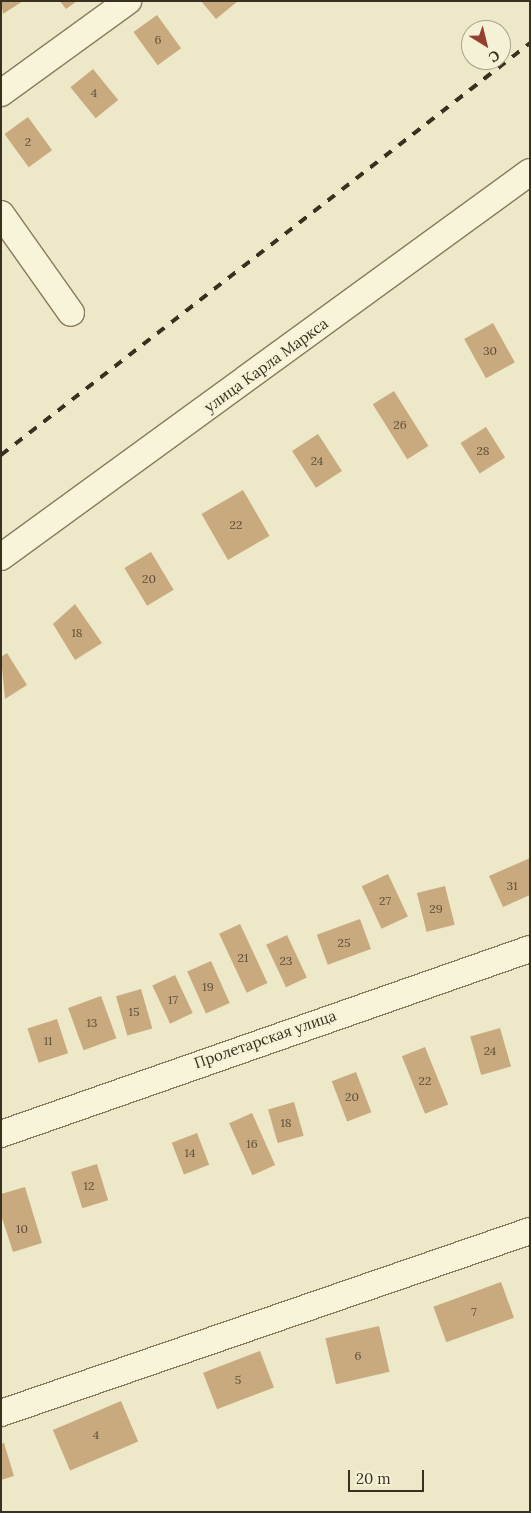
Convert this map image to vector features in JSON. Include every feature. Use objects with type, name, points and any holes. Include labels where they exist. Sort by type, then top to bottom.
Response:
[{"type":"street","points":[[1,93],[128,1]]},
{"type":"street","name":"улица Карла Маркса","points":[[1,557],[530,172]]},
{"type":"street","points":[[1,214],[72,313]]},
{"type":"street","name":"Пролетарская улица","points":[[1,1134],[530,949]]},
{"type":"street","points":[[1,1413],[530,1231]]},
{"type":"building","points":[[1,1],[23,1],[3,14]]},
{"type":"building","points":[[60,1],[77,1],[66,9]]},
{"type":"building","points":[[201,1],[238,1],[216,19]]},
{"type":"building","points":[[157,15],[181,48],[158,65],[134,32]]},
{"type":"building","points":[[93,69],[118,100],[96,118],[70,87]]},
{"type":"building","points":[[28,117],[52,150],[29,167],[5,134]]},
{"type":"building","points":[[493,323],[515,362],[486,378],[464,339]]},
{"type":"building","points":[[394,391],[428,446],[407,459],[373,404]]},
{"type":"building","points":[[486,427],[505,458],[480,473],[461,443]]},
{"type":"building","points":[[318,434],[342,471],[316,488],[292,451]]},
{"type":"building","points":[[243,490],[270,536],[228,560],[201,514]]},
{"type":"building","points":[[151,552],[174,590],[147,606],[124,568]]},
{"type":"building","points":[[75,604],[102,643],[75,660],[53,624]]},
{"type":"building","points":[[7,653],[27,685],[5,699],[1,657]]},
{"type":"building","points":[[530,858],[530,895],[503,907],[489,876]]},
{"type":"building","points":[[388,874],[408,917],[382,929],[362,886]]},
{"type":"building","points":[[445,886],[455,925],[427,932],[417,893]]},
{"type":"building","points":[[360,919],[371,949],[328,965],[317,935]]},
{"type":"building","points":[[240,924],[267,983],[247,993],[219,934]]},
{"type":"building","points":[[287,935],[307,978],[286,987],[266,945]]},
{"type":"building","points":[[211,961],[230,1003],[206,1014],[187,972]]},
{"type":"building","points":[[175,975],[193,1013],[170,1024],[152,986]]},
{"type":"building","points":[[141,989],[152,1028],[127,1036],[116,996]]},
{"type":"building","points":[[101,996],[116,1038],[84,1050],[68,1008]]},
{"type":"building","points":[[57,1019],[68,1053],[39,1063],[28,1029]]},
{"type":"building","points":[[500,1028],[511,1066],[481,1075],[470,1037]]},
{"type":"building","points":[[425,1047],[448,1104],[425,1114],[402,1056]]},
{"type":"building","points":[[356,1072],[371,1112],[347,1121],[332,1081]]},
{"type":"building","points":[[294,1102],[304,1136],[278,1143],[268,1109]]},
{"type":"building","points":[[252,1113],[275,1165],[252,1175],[229,1123]]},
{"type":"building","points":[[197,1133],[209,1165],[184,1174],[172,1143]]},
{"type":"building","points":[[97,1164],[108,1200],[82,1208],[71,1172]]},
{"type":"building","points":[[25,1187],[42,1243],[13,1252],[1,1215],[1,1194]]},
{"type":"building","points":[[501,1282],[514,1318],[446,1342],[433,1307]]},
{"type":"building","points":[[379,1326],[390,1372],[336,1384],[325,1338]]},
{"type":"building","points":[[260,1351],[274,1387],[217,1409],[203,1373]]},
{"type":"building","points":[[121,1401],[138,1442],[70,1470],[53,1430]]},
{"type":"building","points":[[4,1443],[14,1476],[1,1480],[1,1444]]},
{"type":"railway","points":[[1,455],[530,43]]}]
